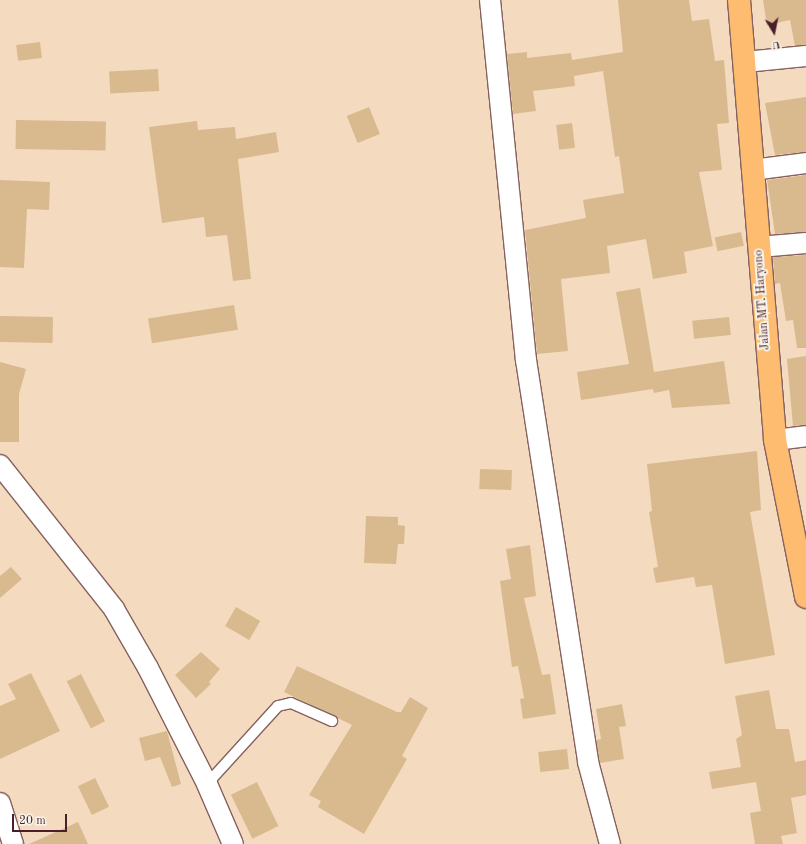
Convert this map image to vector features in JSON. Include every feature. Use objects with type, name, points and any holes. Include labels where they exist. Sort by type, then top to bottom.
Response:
[{"type":"main road","name":"Jalan MT. Haryono","points":[[739,0],[775,440],[806,597]]},
{"type":"street","points":[[490,0],[526,360],[588,762],[610,844]]},
{"type":"street","points":[[745,62],[806,56]]},
{"type":"street","points":[[752,170],[806,163]]},
{"type":"street","points":[[759,247],[806,243]]},
{"type":"street","points":[[775,440],[806,436]]},
{"type":"street","points":[[0,465],[114,609],[148,668],[207,784],[232,844]]},
{"type":"street","points":[[0,802],[12,844]]},
{"type":"lane","points":[[207,784],[278,706],[291,703],[332,721]]},
{"type":"building","points":[[618,0],[689,0],[692,21],[709,19],[715,61],[724,60],[729,123],[717,124],[722,170],[699,172],[713,246],[684,252],[687,273],[653,279],[646,239],[607,246],[610,273],[561,279],[568,351],[537,354],[525,230],[586,218],[583,200],[624,193],[619,156],[615,157],[603,71],[574,76],[575,86],[533,91],[536,111],[513,114],[507,54],[527,52],[527,58],[571,53],[572,60],[623,52]]},
{"type":"building","points":[[763,0],[806,0],[806,45],[795,46],[790,20],[767,25]]},
{"type":"building","points":[[40,42],[42,58],[18,61],[16,45]]},
{"type":"building","points":[[158,69],[159,91],[110,94],[109,72]]},
{"type":"building","points":[[806,97],[806,152],[775,155],[765,103]]},
{"type":"building","points":[[369,107],[380,134],[358,143],[347,116]]},
{"type":"building","points":[[16,120],[106,122],[105,151],[15,149]]},
{"type":"building","points":[[197,121],[198,130],[235,127],[236,139],[276,132],[279,152],[238,159],[251,279],[233,281],[227,235],[206,237],[204,217],[162,223],[149,127]]},
{"type":"building","points":[[572,123],[575,148],[559,150],[556,125]]},
{"type":"building","points":[[806,175],[806,232],[775,234],[767,180]]},
{"type":"building","points":[[0,180],[50,182],[49,210],[27,209],[24,268],[0,267]]},
{"type":"building","points":[[741,232],[744,246],[718,251],[715,238]]},
{"type":"building","points":[[806,255],[806,348],[797,348],[793,320],[786,321],[780,283],[775,284],[773,257]]},
{"type":"building","points":[[640,288],[654,372],[724,361],[730,404],[672,408],[669,390],[654,393],[653,389],[581,400],[577,372],[629,364],[616,292]]},
{"type":"building","points":[[234,305],[238,330],[152,343],[148,319]]},
{"type":"building","points":[[0,316],[53,317],[53,343],[0,342]]},
{"type":"building","points":[[729,317],[731,335],[694,339],[692,321]]},
{"type":"building","points":[[806,356],[806,425],[793,426],[787,359]]},
{"type":"building","points":[[0,362],[26,369],[19,394],[19,442],[0,442]]},
{"type":"building","points":[[757,451],[761,510],[750,512],[775,655],[725,664],[712,585],[696,587],[694,577],[656,583],[653,568],[658,567],[649,512],[652,511],[647,464]]},
{"type":"building","points":[[480,469],[512,470],[511,490],[479,489]]},
{"type":"building","points":[[366,516],[398,517],[398,525],[405,526],[404,544],[398,544],[396,564],[364,563]]},
{"type":"building","points":[[530,545],[536,596],[524,598],[542,675],[550,674],[556,714],[523,719],[520,699],[524,698],[518,666],[512,667],[500,581],[511,579],[506,549]]},
{"type":"building","points":[[11,567],[22,579],[0,598],[0,576]]},
{"type":"building","points":[[236,607],[260,621],[249,640],[225,626]]},
{"type":"building","points":[[201,652],[220,669],[209,682],[211,684],[196,698],[175,675]]},
{"type":"building","points":[[297,666],[397,712],[401,712],[410,697],[428,708],[402,756],[407,759],[364,834],[318,807],[321,801],[309,795],[352,725],[284,692]]},
{"type":"building","points":[[31,673],[60,731],[0,759],[0,706],[16,699],[8,684]]},
{"type":"building","points":[[81,674],[105,721],[91,728],[67,681]]},
{"type":"building","points":[[769,690],[776,729],[789,729],[795,762],[806,760],[806,795],[791,798],[797,833],[781,836],[783,844],[755,844],[750,813],[761,811],[756,782],[712,789],[709,772],[741,767],[736,739],[742,735],[735,696]]},
{"type":"building","points":[[622,704],[626,726],[619,727],[624,759],[600,763],[596,740],[601,739],[596,709]]},
{"type":"building","points":[[167,731],[181,784],[172,787],[160,757],[145,761],[139,738]]},
{"type":"building","points":[[567,749],[569,769],[540,772],[538,752]]},
{"type":"building","points":[[95,778],[109,807],[92,815],[78,786]]},
{"type":"building","points":[[257,782],[278,826],[252,839],[231,795]]},
{"type":"building","points":[[78,822],[88,844],[29,844]]}]
